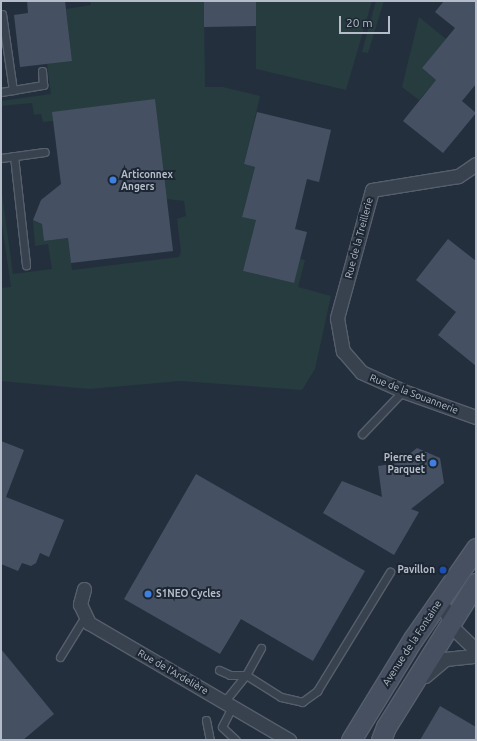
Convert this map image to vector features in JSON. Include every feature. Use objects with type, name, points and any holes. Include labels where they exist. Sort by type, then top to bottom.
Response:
[{"type":"street","name":"Rue de la Treillerie","points":[[354,366],[340,342],[337,318],[372,190],[458,176],[476,164]]},
{"type":"street","name":"Rue de la Souannerie","points":[[354,366],[369,377],[403,391],[476,417]]},
{"type":"street","name":"Avenue de la Fontaine","points":[[351,740],[441,599],[476,548]]},
{"type":"street","points":[[463,567],[476,583]]},
{"type":"street","name":"Avenue de la Fontaine","points":[[381,740],[386,727],[449,622],[476,583]]},
{"type":"street","points":[[84,589],[80,604],[84,618]]},
{"type":"street","points":[[441,599],[449,622],[457,634],[476,650]]},
{"type":"street","name":"Rue de l'Ardelière","points":[[84,618],[289,740]]},
{"type":"street","points":[[385,740],[429,670],[445,659],[476,656]]},
{"type":"lane","points":[[2,14],[13,90]]},
{"type":"lane","points":[[1,92],[43,85],[42,71]]},
{"type":"lane","points":[[1,158],[45,152]]},
{"type":"lane","points":[[14,156],[26,265]]},
{"type":"lane","points":[[362,434],[403,391]]},
{"type":"lane","points":[[219,670],[230,675],[246,675],[281,697],[302,702],[317,691],[390,572]]},
{"type":"lane","points":[[60,657],[84,618]]},
{"type":"lane","points":[[236,740],[222,727],[228,704],[261,648]]},
{"type":"lane","points":[[206,720],[210,740]]},
{"type":"green space","points":[[91,1],[204,1],[205,87],[223,87],[260,96],[244,164],[255,167],[242,216],[256,220],[243,271],[294,283],[300,259],[305,260],[298,287],[331,296],[315,369],[302,390],[181,381],[89,389],[1,381],[1,288],[11,287],[1,218],[1,187],[13,274],[52,269],[48,244],[35,246],[33,220],[42,224],[44,241],[68,238],[72,270],[179,257],[181,252],[177,219],[186,216],[184,201],[167,199],[53,121],[43,122],[41,114],[34,115],[32,103],[1,106],[1,101],[51,94],[47,64],[72,60],[66,9],[91,5]]},
{"type":"green space","points":[[256,1],[372,1],[346,90],[256,69]]},
{"type":"green space","points":[[376,1],[384,1],[368,53],[362,52]]},
{"type":"green space","points":[[419,17],[446,39],[422,68],[436,80],[419,100],[402,87]]},
{"type":"building","points":[[27,1],[65,1],[72,61],[20,67],[14,15],[28,13]]},
{"type":"building","points":[[204,1],[256,1],[256,26],[204,27]]},
{"type":"building","points":[[444,1],[476,1],[476,84],[462,101],[476,113],[443,153],[403,121],[436,80],[422,68],[455,28],[435,12]]},
{"type":"building","points":[[155,99],[173,251],[71,263],[68,238],[44,241],[42,224],[33,220],[41,200],[61,184],[52,112]]},
{"type":"building","points":[[257,112],[331,130],[319,182],[307,179],[295,229],[307,232],[294,283],[243,271],[256,220],[242,217],[255,167],[244,164]]},
{"type":"building","points":[[448,239],[476,261],[476,366],[438,335],[456,312],[416,280]]},
{"type":"building","points":[[1,441],[24,450],[6,497],[64,520],[49,557],[40,553],[36,563],[31,566],[22,563],[18,571],[1,564]]},
{"type":"building","points":[[417,448],[440,458],[444,483],[411,509],[419,512],[394,555],[323,513],[342,481],[382,497],[378,466],[398,463]]},
{"type":"building","points":[[196,474],[365,571],[313,661],[241,619],[220,654],[124,599]]},
{"type":"building","points":[[1,649],[54,714],[23,740],[1,740]]},
{"type":"building","points":[[440,706],[476,727],[476,740],[420,740]]},
{"type":"place","name":"Articonnex Angers","points":[[113,180]]},
{"type":"place","name":"Pierre et Parquet","points":[[433,463]]},
{"type":"place","name":"Pavillon","points":[[443,570]]},
{"type":"place","name":"S1NEO Cycles","points":[[148,594]]}]
